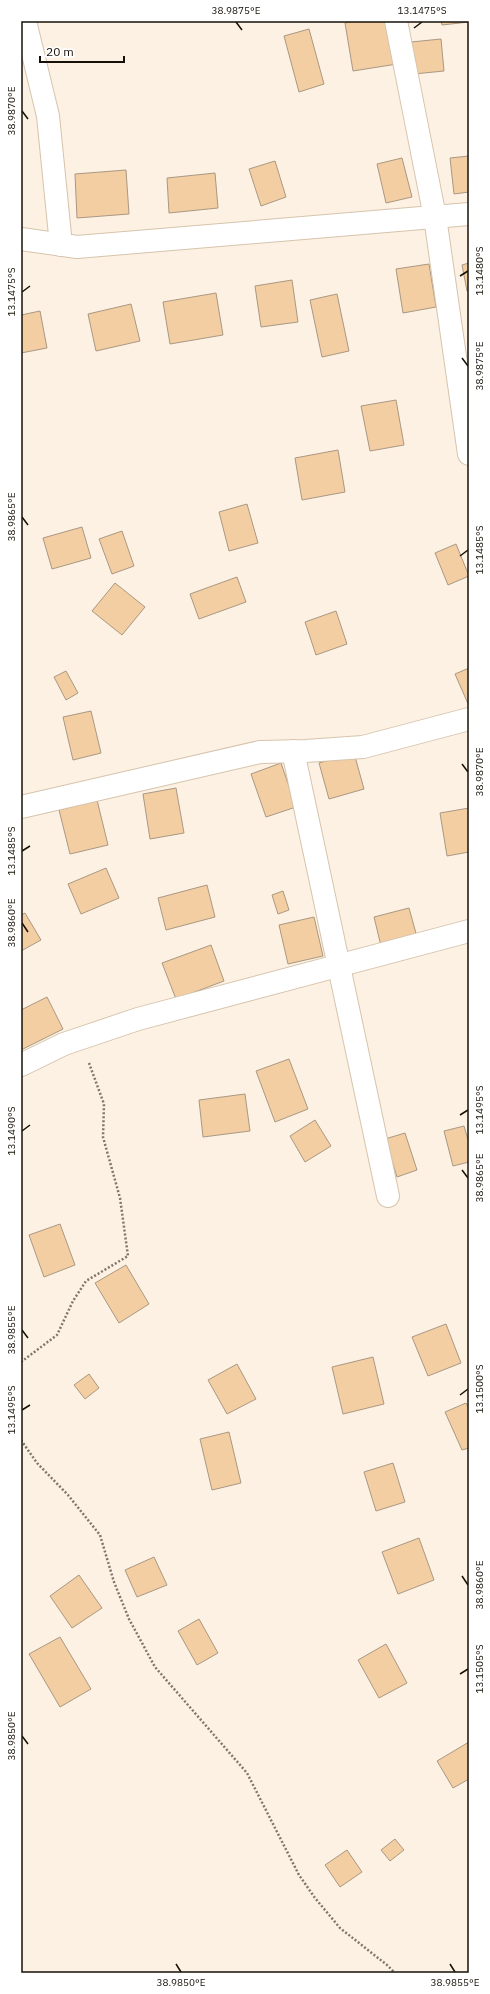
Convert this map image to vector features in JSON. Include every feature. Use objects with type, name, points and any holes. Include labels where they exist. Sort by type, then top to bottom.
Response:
[{"type":"street","points":[[25,21],[48,116],[61,245]]},
{"type":"street","points":[[396,21],[434,217],[469,454]]},
{"type":"street","points":[[21,239],[77,247],[469,214]]},
{"type":"street","points":[[21,807],[260,752],[363,747],[469,719]]},
{"type":"street","points":[[293,751],[337,965],[388,1196]]},
{"type":"street","points":[[21,1065],[64,1044],[138,1019],[469,931]]},
{"type":"path","points":[[21,1362],[57,1335],[73,1301],[86,1281],[128,1256],[120,1198],[103,1137],[104,1104],[90,1067],[82,1037]]},
{"type":"path","points":[[21,1440],[38,1463],[68,1495],[100,1535],[114,1582],[129,1619],[155,1667],[247,1773],[299,1875],[315,1898],[340,1928],[387,1965],[394,1973]]},
{"type":"building","points":[[354,21],[390,21],[397,64],[353,71],[345,23]]},
{"type":"building","points":[[441,21],[469,21],[469,22],[442,25]]},
{"type":"building","points":[[309,29],[324,84],[299,92],[284,36]]},
{"type":"building","points":[[441,39],[444,71],[414,74],[411,42]]},
{"type":"building","points":[[469,156],[469,192],[454,194],[450,158]]},
{"type":"building","points":[[402,158],[412,197],[386,203],[377,164]]},
{"type":"building","points":[[275,161],[286,197],[261,206],[249,169]]},
{"type":"building","points":[[126,170],[129,214],[77,218],[75,174]]},
{"type":"building","points":[[215,173],[218,208],[169,213],[167,178]]},
{"type":"building","points":[[469,263],[469,291],[467,291],[462,265]]},
{"type":"building","points":[[429,264],[436,307],[403,313],[396,269]]},
{"type":"building","points":[[292,280],[298,322],[261,327],[255,286]]},
{"type":"building","points":[[216,293],[223,335],[170,344],[163,302]]},
{"type":"building","points":[[337,294],[349,351],[322,357],[310,300]]},
{"type":"building","points":[[131,304],[140,341],[96,351],[88,314]]},
{"type":"building","points":[[40,311],[47,348],[21,353],[21,315]]},
{"type":"building","points":[[396,400],[404,445],[370,451],[361,406]]},
{"type":"building","points":[[338,450],[345,492],[302,500],[295,458]]},
{"type":"building","points":[[247,504],[258,543],[229,551],[219,512]]},
{"type":"building","points":[[82,527],[91,558],[52,569],[43,538]]},
{"type":"building","points":[[122,531],[134,566],[112,574],[99,539]]},
{"type":"building","points":[[456,544],[469,576],[448,585],[435,553]]},
{"type":"building","points":[[237,577],[246,602],[199,619],[190,594]]},
{"type":"building","points":[[115,583],[145,607],[122,635],[92,611]]},
{"type":"building","points":[[336,611],[347,644],[316,655],[305,622]]},
{"type":"building","points":[[469,668],[469,706],[455,674]]},
{"type":"building","points":[[66,671],[78,693],[66,700],[54,677]]},
{"type":"building","points":[[91,711],[101,753],[73,760],[63,717]]},
{"type":"building","points":[[354,753],[364,789],[329,799],[319,763]]},
{"type":"building","points":[[281,763],[296,807],[266,817],[251,774]]},
{"type":"building","points":[[176,788],[184,833],[150,839],[143,794]]},
{"type":"building","points":[[97,800],[108,845],[70,854],[59,810]]},
{"type":"building","points":[[469,808],[469,852],[447,856],[440,813]]},
{"type":"building","points":[[106,868],[119,898],[81,914],[68,884]]},
{"type":"building","points":[[207,885],[215,917],[166,930],[158,898]]},
{"type":"building","points":[[283,891],[289,910],[278,914],[272,895]]},
{"type":"building","points":[[409,908],[417,937],[381,946],[374,917]]},
{"type":"building","points":[[25,913],[41,940],[21,951],[21,915]]},
{"type":"building","points":[[314,917],[323,956],[288,964],[279,925]]},
{"type":"building","points":[[211,945],[224,981],[176,999],[162,963]]},
{"type":"building","points":[[47,997],[63,1029],[21,1050],[21,1010]]},
{"type":"building","points":[[289,1059],[308,1109],[275,1122],[256,1071]]},
{"type":"building","points":[[245,1094],[250,1131],[203,1137],[199,1100]]},
{"type":"building","points":[[315,1120],[331,1146],[305,1162],[290,1136]]},
{"type":"building","points":[[464,1126],[469,1143],[469,1162],[453,1166],[444,1131]]},
{"type":"building","points":[[405,1133],[417,1170],[397,1177],[385,1139]]},
{"type":"building","points":[[60,1224],[75,1265],[44,1277],[29,1235]]},
{"type":"building","points":[[126,1265],[149,1304],[119,1323],[95,1283]]},
{"type":"building","points":[[446,1324],[461,1363],[428,1376],[412,1337]]},
{"type":"building","points":[[373,1357],[384,1404],[343,1414],[332,1367]]},
{"type":"building","points":[[237,1364],[256,1399],[227,1414],[208,1380]]},
{"type":"building","points":[[89,1374],[99,1388],[85,1399],[74,1385]]},
{"type":"building","points":[[466,1403],[469,1409],[469,1448],[462,1450],[445,1412]]},
{"type":"building","points":[[229,1432],[241,1483],[212,1490],[200,1439]]},
{"type":"building","points":[[393,1463],[405,1502],[376,1511],[364,1472]]},
{"type":"building","points":[[419,1538],[434,1580],[398,1594],[382,1552]]},
{"type":"building","points":[[154,1557],[167,1585],[137,1597],[125,1570]]},
{"type":"building","points":[[79,1575],[102,1608],[72,1628],[50,1596]]},
{"type":"building","points":[[199,1619],[218,1653],[197,1665],[178,1631]]},
{"type":"building","points":[[60,1637],[91,1689],[60,1707],[29,1654]]},
{"type":"building","points":[[386,1644],[407,1683],[379,1698],[358,1660]]},
{"type":"building","points":[[469,1742],[469,1779],[453,1788],[437,1761]]},
{"type":"building","points":[[395,1839],[404,1850],[390,1861],[381,1850]]},
{"type":"building","points":[[347,1850],[362,1872],[340,1887],[325,1865]]}]
